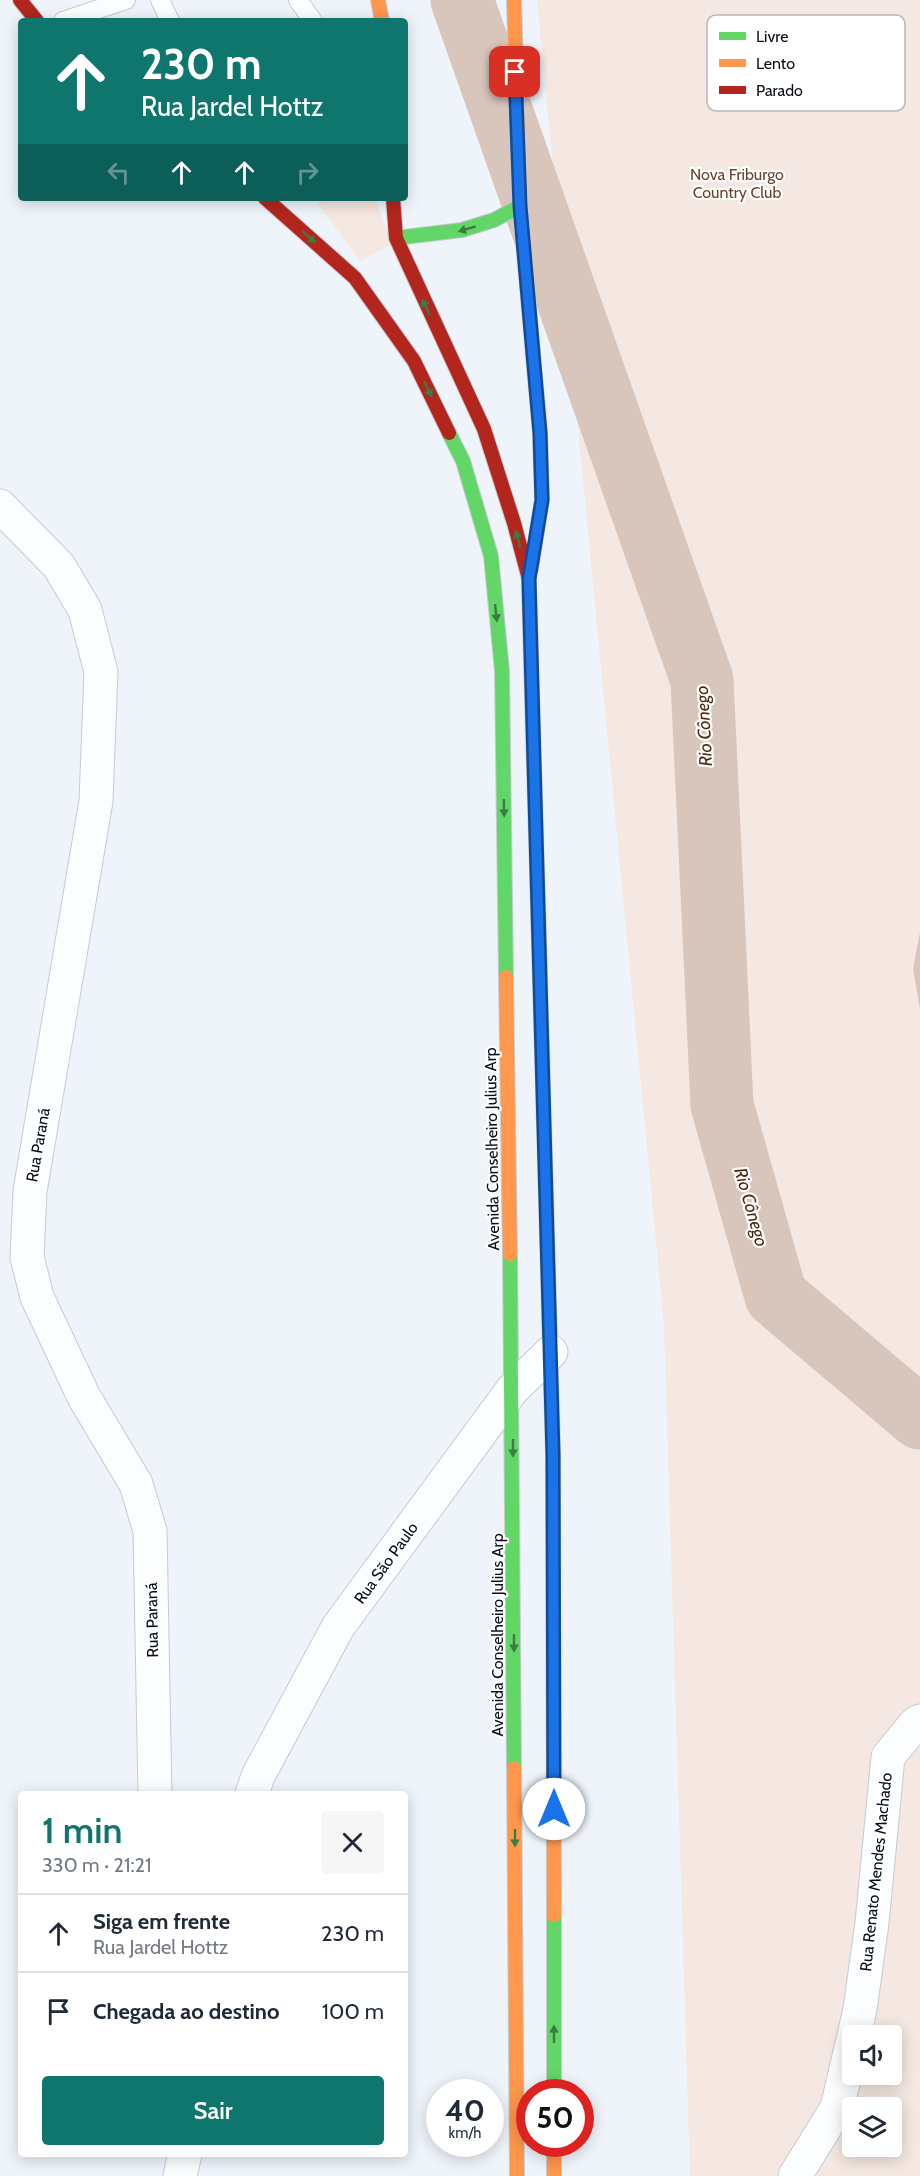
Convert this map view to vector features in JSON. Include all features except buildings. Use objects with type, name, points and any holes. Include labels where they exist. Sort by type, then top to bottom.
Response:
[{"type":"main road","points":[[20,0],[35,18]]},
{"type":"main road","points":[[378,0],[381,18]]},
{"type":"main road","points":[[514,0],[520,202],[540,433],[542,500],[529,579],[553,1455],[554,2079]]},
{"type":"main road","name":"Avenida Conselheiro Julius Arp","points":[[268,201],[354,278],[414,361],[463,461],[491,556],[502,671],[512,1390],[517,2176]]},
{"type":"main road","points":[[393,201],[396,237],[484,429],[529,579]]},
{"type":"main road","points":[[396,237],[462,230],[494,220],[520,202]]},
{"type":"main road","points":[[554,2157],[554,2176]]},
{"type":"street","name":"Rua Paraná","points":[[0,506],[59,566],[85,610],[101,672],[96,801],[30,1191],[27,1257],[37,1297],[84,1397],[136,1484],[150,1531],[155,1791]]},
{"type":"street","name":"Rua São Paulo","points":[[253,1791],[258,1776],[338,1627],[512,1390],[551,1352]]},
{"type":"street","name":"Rua Renato Mendes Machado","points":[[856,2025],[872,1923],[888,1757],[920,1721]]},
{"type":"street","points":[[795,2176],[837,2108],[842,2085]]},
{"type":"street","points":[[180,2176],[184,2157]]},
{"type":"lane","points":[[72,18],[126,0]]},
{"type":"lane","points":[[160,0],[169,18]]},
{"type":"lane","points":[[298,0],[311,18]]},
{"type":"green space","name":"Nova Friburgo Country Club","points":[[537,0],[920,0],[920,2176],[690,2176],[664,1325]]},
{"type":"green space","points":[[315,201],[376,201],[392,243],[361,261]]},
{"type":"shaded area","points":[[920,932],[920,1009],[913,969]]},
{"type":"waterway","name":"Rio Cônego","points":[[462,0],[702,680],[722,1105],[776,1296],[920,1418]]},
{"type":"traffic: fast","points":[[396,238],[462,230],[494,220],[520,206]]},
{"type":"traffic: fast","points":[[449,433],[463,461],[491,556],[502,671],[506,977]]},
{"type":"traffic: fast","points":[[537,870],[553,1453]]},
{"type":"traffic: fast","points":[[510,1254],[514,1768]]},
{"type":"traffic: fast","points":[[554,1915],[554,2079]]},
{"type":"traffic: slow","points":[[378,0],[381,18]]},
{"type":"traffic: slow","points":[[514,0],[520,206],[540,433],[542,500],[531,569]]},
{"type":"traffic: slow","points":[[529,591],[537,870]]},
{"type":"traffic: slow","points":[[506,977],[510,1254]]},
{"type":"traffic: slow","points":[[553,1453],[554,1915]]},
{"type":"traffic: slow","points":[[514,1768],[517,2176]]},
{"type":"traffic: slow","points":[[554,2157],[554,2176]]},
{"type":"traffic: jam","points":[[20,0],[35,18]]},
{"type":"traffic: jam","points":[[268,201],[355,278],[414,361],[449,433]]},
{"type":"traffic: jam","points":[[393,201],[396,238],[484,429],[514,523],[529,579],[529,591]]},
{"type":"route","points":[[515,72],[520,206],[540,433],[542,500],[529,579],[553,1455],[554,1809]]}]
